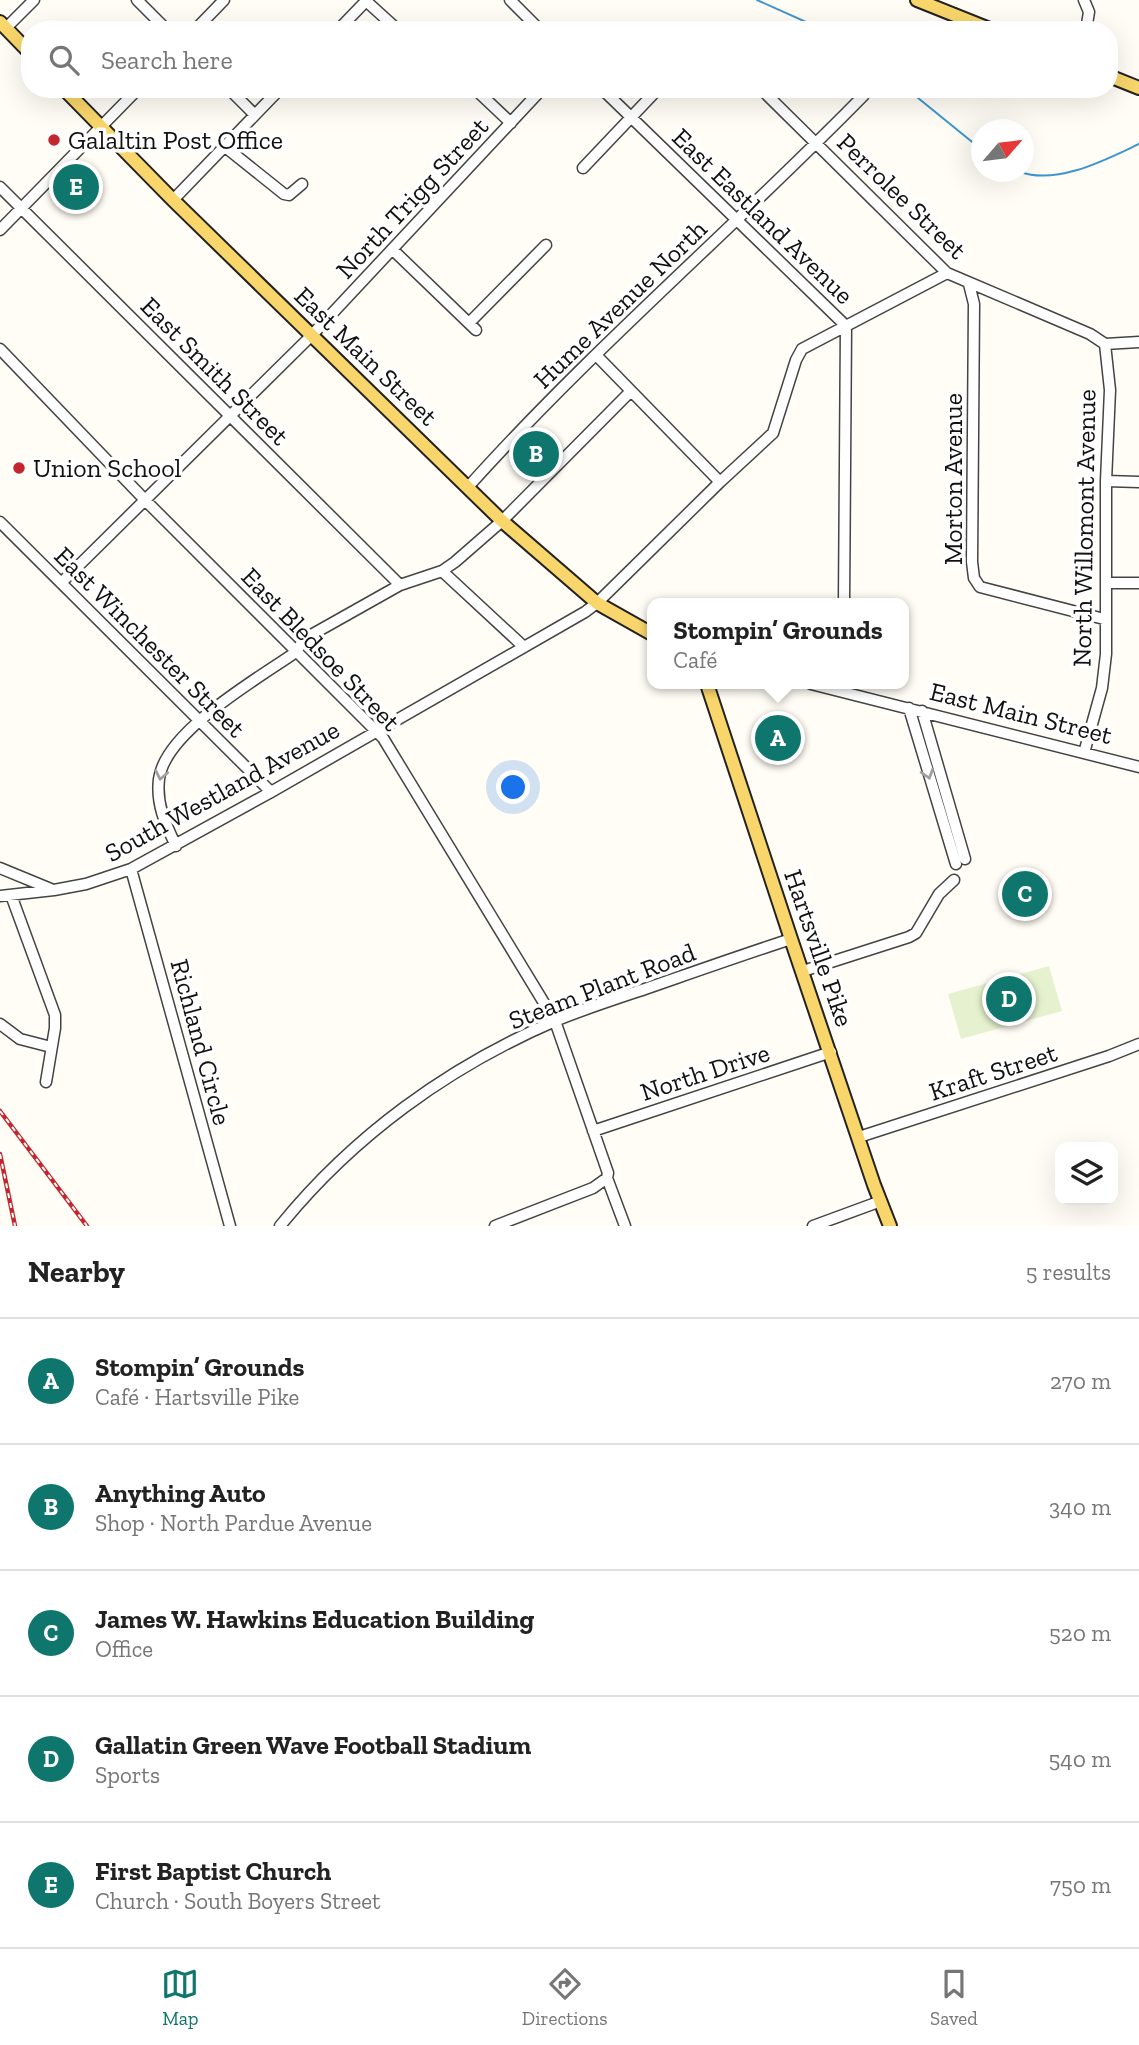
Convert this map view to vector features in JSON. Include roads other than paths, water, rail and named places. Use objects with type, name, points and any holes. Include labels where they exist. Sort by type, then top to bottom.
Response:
[{"type":"main road","points":[[914,1],[968,21]]},
{"type":"main road","points":[[3,25],[21,44]]},
{"type":"main road","points":[[1118,80],[1139,88]]},
{"type":"main road","name":"East Main Street","points":[[73,98],[173,200],[502,521],[597,604],[647,631]]},
{"type":"main road","name":"Hartsville Pike","points":[[710,689],[791,939],[891,1226]]},
{"type":"street","points":[[3,25],[34,0]]},
{"type":"street","points":[[137,0],[158,21]]},
{"type":"street","points":[[204,21],[224,0]]},
{"type":"street","points":[[346,21],[366,0],[388,21]]},
{"type":"street","points":[[510,0],[531,21]]},
{"type":"street","points":[[1084,0],[1089,12],[1088,21]]},
{"type":"street","points":[[0,230],[130,98]]},
{"type":"street","points":[[238,98],[255,115]]},
{"type":"street","points":[[173,200],[271,98]]},
{"type":"street","points":[[485,98],[511,123]]},
{"type":"street","name":"North Trigg Street","points":[[61,583],[313,335],[534,98]]},
{"type":"street","name":"East Eastland Avenue","points":[[612,98],[846,326],[844,598]]},
{"type":"street","points":[[583,168],[648,98]]},
{"type":"street","name":"Perrolee Street","points":[[770,98],[947,273],[1090,334],[1105,344]]},
{"type":"street","name":"Hume Avenue North","points":[[468,487],[519,431],[861,98]]},
{"type":"street","points":[[224,146],[284,194],[295,192],[302,184]]},
{"type":"street","name":"East Smith Street","points":[[0,187],[400,585]]},
{"type":"street","points":[[393,250],[472,326],[546,245]]},
{"type":"street","name":"South Westland Avenue","points":[[6,895],[54,890],[99,880],[131,869],[271,792],[597,604],[720,482],[774,433],[796,360],[802,349],[947,273]]},
{"type":"street","name":"Morton Avenue","points":[[969,284],[974,304],[974,578],[980,587],[1104,619]]},
{"type":"street","points":[[1105,344],[1139,342]]},
{"type":"street","name":"North Willomont Avenue","points":[[1084,753],[1102,688],[1105,654],[1106,481],[1110,390],[1105,344]]},
{"type":"street","name":"East Bledsoe Street","points":[[0,349],[146,501],[376,731],[555,1021]]},
{"type":"street","points":[[596,355],[720,482]]},
{"type":"street","points":[[176,846],[162,817],[158,798],[159,777],[164,761],[198,720],[296,652],[304,639],[400,585],[442,571],[502,521],[631,391]]},
{"type":"street","points":[[1106,481],[1139,482]]},
{"type":"street","name":"East Winchester Street","points":[[0,522],[271,792]]},
{"type":"street","points":[[442,571],[523,647]]},
{"type":"street","points":[[1105,583],[1139,583]]},
{"type":"street","name":"East Main Street","points":[[847,689],[909,708],[1139,767]]},
{"type":"street","points":[[909,708],[960,862],[922,711]]},
{"type":"street","points":[[0,868],[54,890]]},
{"type":"street","name":"Richland Circle","points":[[131,869],[230,1226]]},
{"type":"street","points":[[803,971],[916,933],[939,894],[954,880]]},
{"type":"street","points":[[6,895],[55,1015],[46,1082]]},
{"type":"street","name":"Steam Plant Road","points":[[280,1226],[323,1177],[386,1121],[455,1072],[555,1021],[791,939]]},
{"type":"street","points":[[555,1021],[625,1226]]},
{"type":"street","points":[[0,1024],[20,1039],[51,1047]]},
{"type":"street","name":"Kraft Street","points":[[859,1137],[1110,1056],[1139,1044]]},
{"type":"street","name":"North Drive","points":[[593,1131],[831,1052]]},
{"type":"street","points":[[495,1226],[593,1188],[607,1178]]},
{"type":"street","points":[[813,1226],[881,1201]]},
{"type":"waterway","points":[[757,0],[804,21]]},
{"type":"waterway","points":[[918,98],[971,141]]},
{"type":"waterway","points":[[1034,175],[1050,175],[1081,169],[1139,144]]},
{"type":"railway","points":[[0,1111],[87,1226]]},
{"type":"railway","points":[[0,1154],[15,1226]]},
{"type":"place","name":"Galaltin Post Office","points":[[54,140]]},
{"type":"place","name":"First Baptist Church","points":[[76,187]]},
{"type":"place","name":"Anything Auto","points":[[536,454]]},
{"type":"place","name":"Union School","points":[[19,468]]},
{"type":"place","name":"Stompin’ Grounds","points":[[778,738]]},
{"type":"place","name":"James W. Hawkins Education Building","points":[[1025,894]]},
{"type":"place","name":"Gallatin Green Wave Football Stadium","points":[[1009,999]]}]
